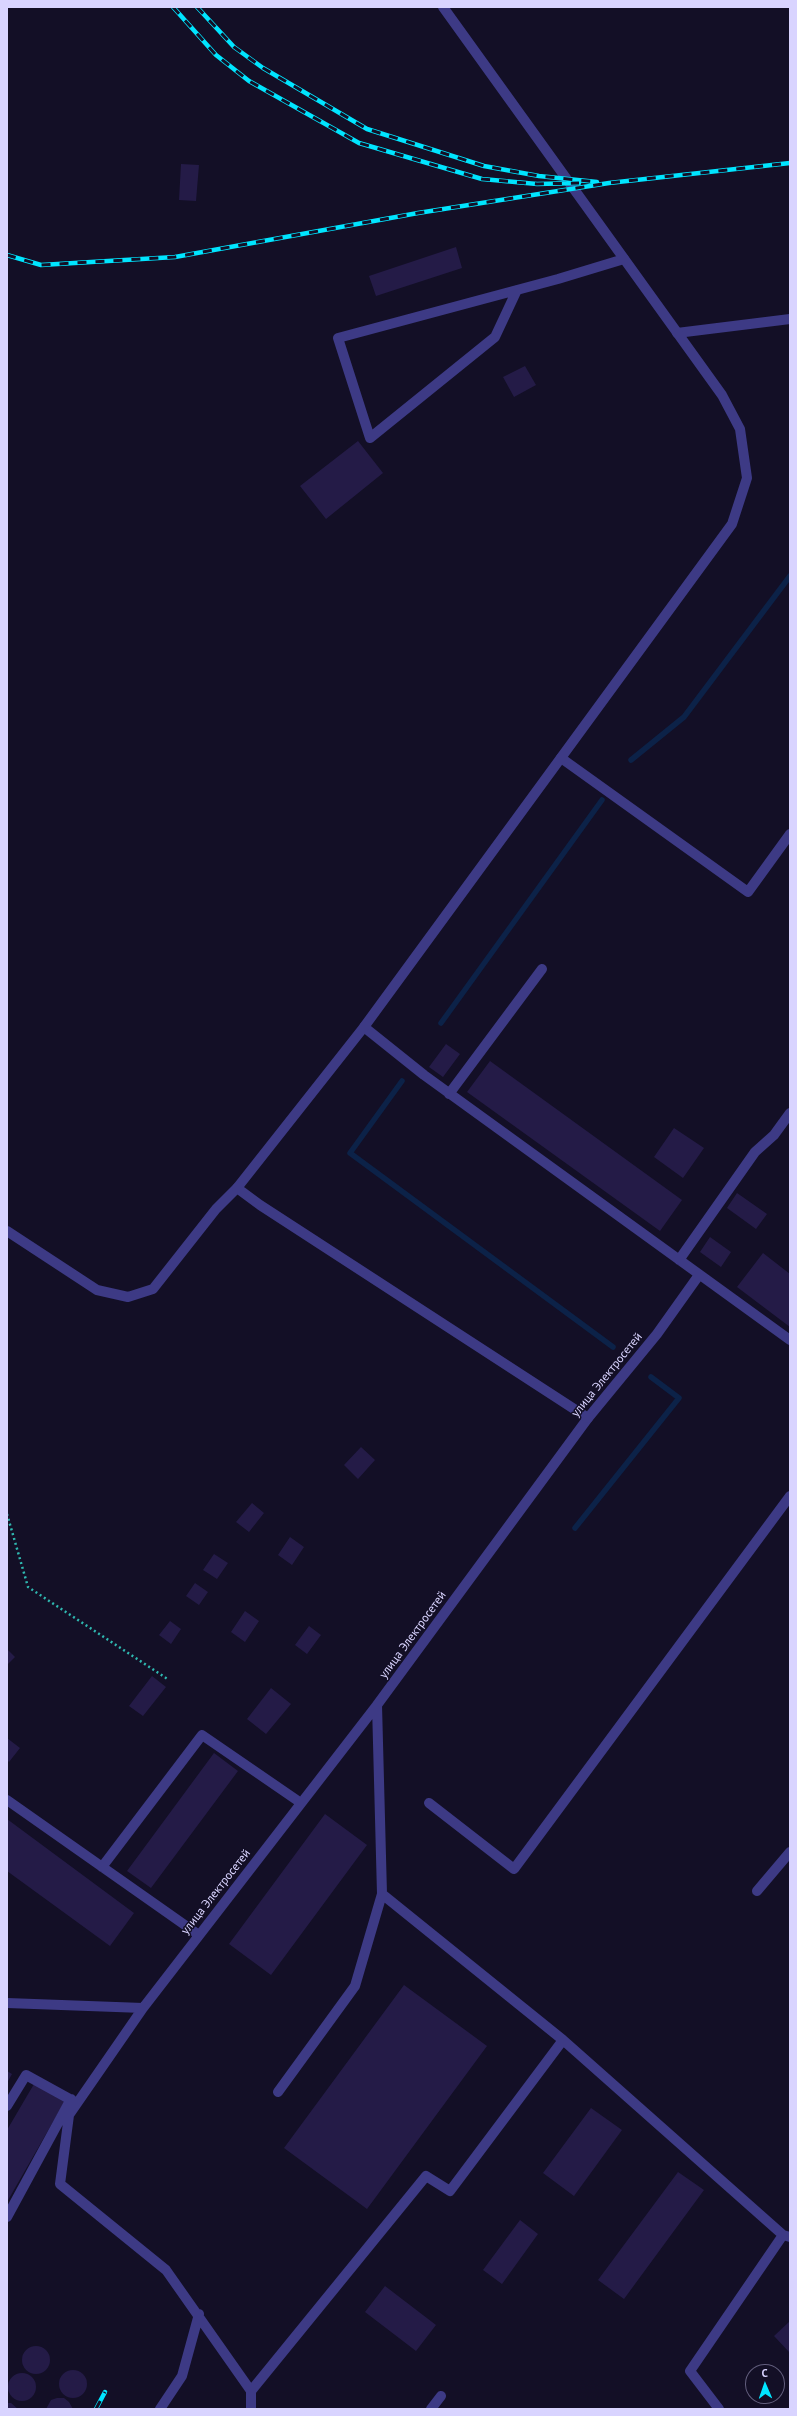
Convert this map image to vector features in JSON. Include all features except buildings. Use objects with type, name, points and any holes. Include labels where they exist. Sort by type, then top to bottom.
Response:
[{"type":"street","points":[[7,1231],[97,1290],[128,1297],[153,1289],[216,1209],[237,1188],[364,1027],[732,524],[747,478],[740,429],[722,395],[443,7]]},
{"type":"street","points":[[517,290],[496,337],[370,438],[338,338],[517,290],[624,259]]},
{"type":"street","points":[[677,333],[790,319]]},
{"type":"street","points":[[561,758],[748,892],[790,834]]},
{"type":"street","points":[[449,1094],[542,969]]},
{"type":"street","points":[[364,1027],[449,1094],[790,1340]]},
{"type":"street","points":[[679,1260],[755,1152],[774,1134],[790,1113]]},
{"type":"street","points":[[237,1188],[260,1205],[588,1418]]},
{"type":"street","name":"улица Электросетей","points":[[74,2101],[143,2008],[377,1705],[588,1418],[656,1334],[699,1275]]},
{"type":"street","points":[[429,1803],[514,1869],[790,1496]]},
{"type":"street","points":[[278,2092],[355,1986],[382,1894],[377,1705]]},
{"type":"street","points":[[102,1867],[202,1735],[301,1803]]},
{"type":"street","points":[[7,1800],[199,1935]]},
{"type":"street","points":[[757,1891],[790,1852]]},
{"type":"street","points":[[382,1894],[563,2040],[786,2236],[690,2371],[718,2409]]},
{"type":"street","points":[[7,2003],[143,2008]]},
{"type":"street","points":[[251,2409],[252,2391],[426,2176],[450,2191],[563,2040]]},
{"type":"street","points":[[7,2106],[26,2074],[74,2101]]},
{"type":"street","points":[[74,2101],[69,2115],[60,2184],[166,2270],[199,2314],[252,2391]]},
{"type":"street","points":[[7,2217],[74,2101]]},
{"type":"street","points":[[160,2409],[182,2376],[199,2314]]},
{"type":"street","points":[[431,2409],[441,2396]]},
{"type":"path","points":[[7,1514],[28,1587],[169,1680]]},
{"type":"waterway","points":[[631,760],[684,717],[790,576]]},
{"type":"waterway","points":[[441,1023],[602,800]]},
{"type":"waterway","points":[[402,1081],[350,1153],[613,1347]]},
{"type":"waterway","points":[[575,1528],[679,1398],[651,1377]]},
{"type":"railway","points":[[173,7],[216,55],[249,81],[359,143],[482,179],[537,184],[579,183]]},
{"type":"railway","points":[[197,7],[234,47],[263,68],[367,129],[484,166],[539,176],[597,182]]},
{"type":"railway","points":[[7,255],[41,265],[175,257],[418,213],[609,183],[790,163]]},
{"type":"railway","points":[[96,2409],[105,2392]]}]
